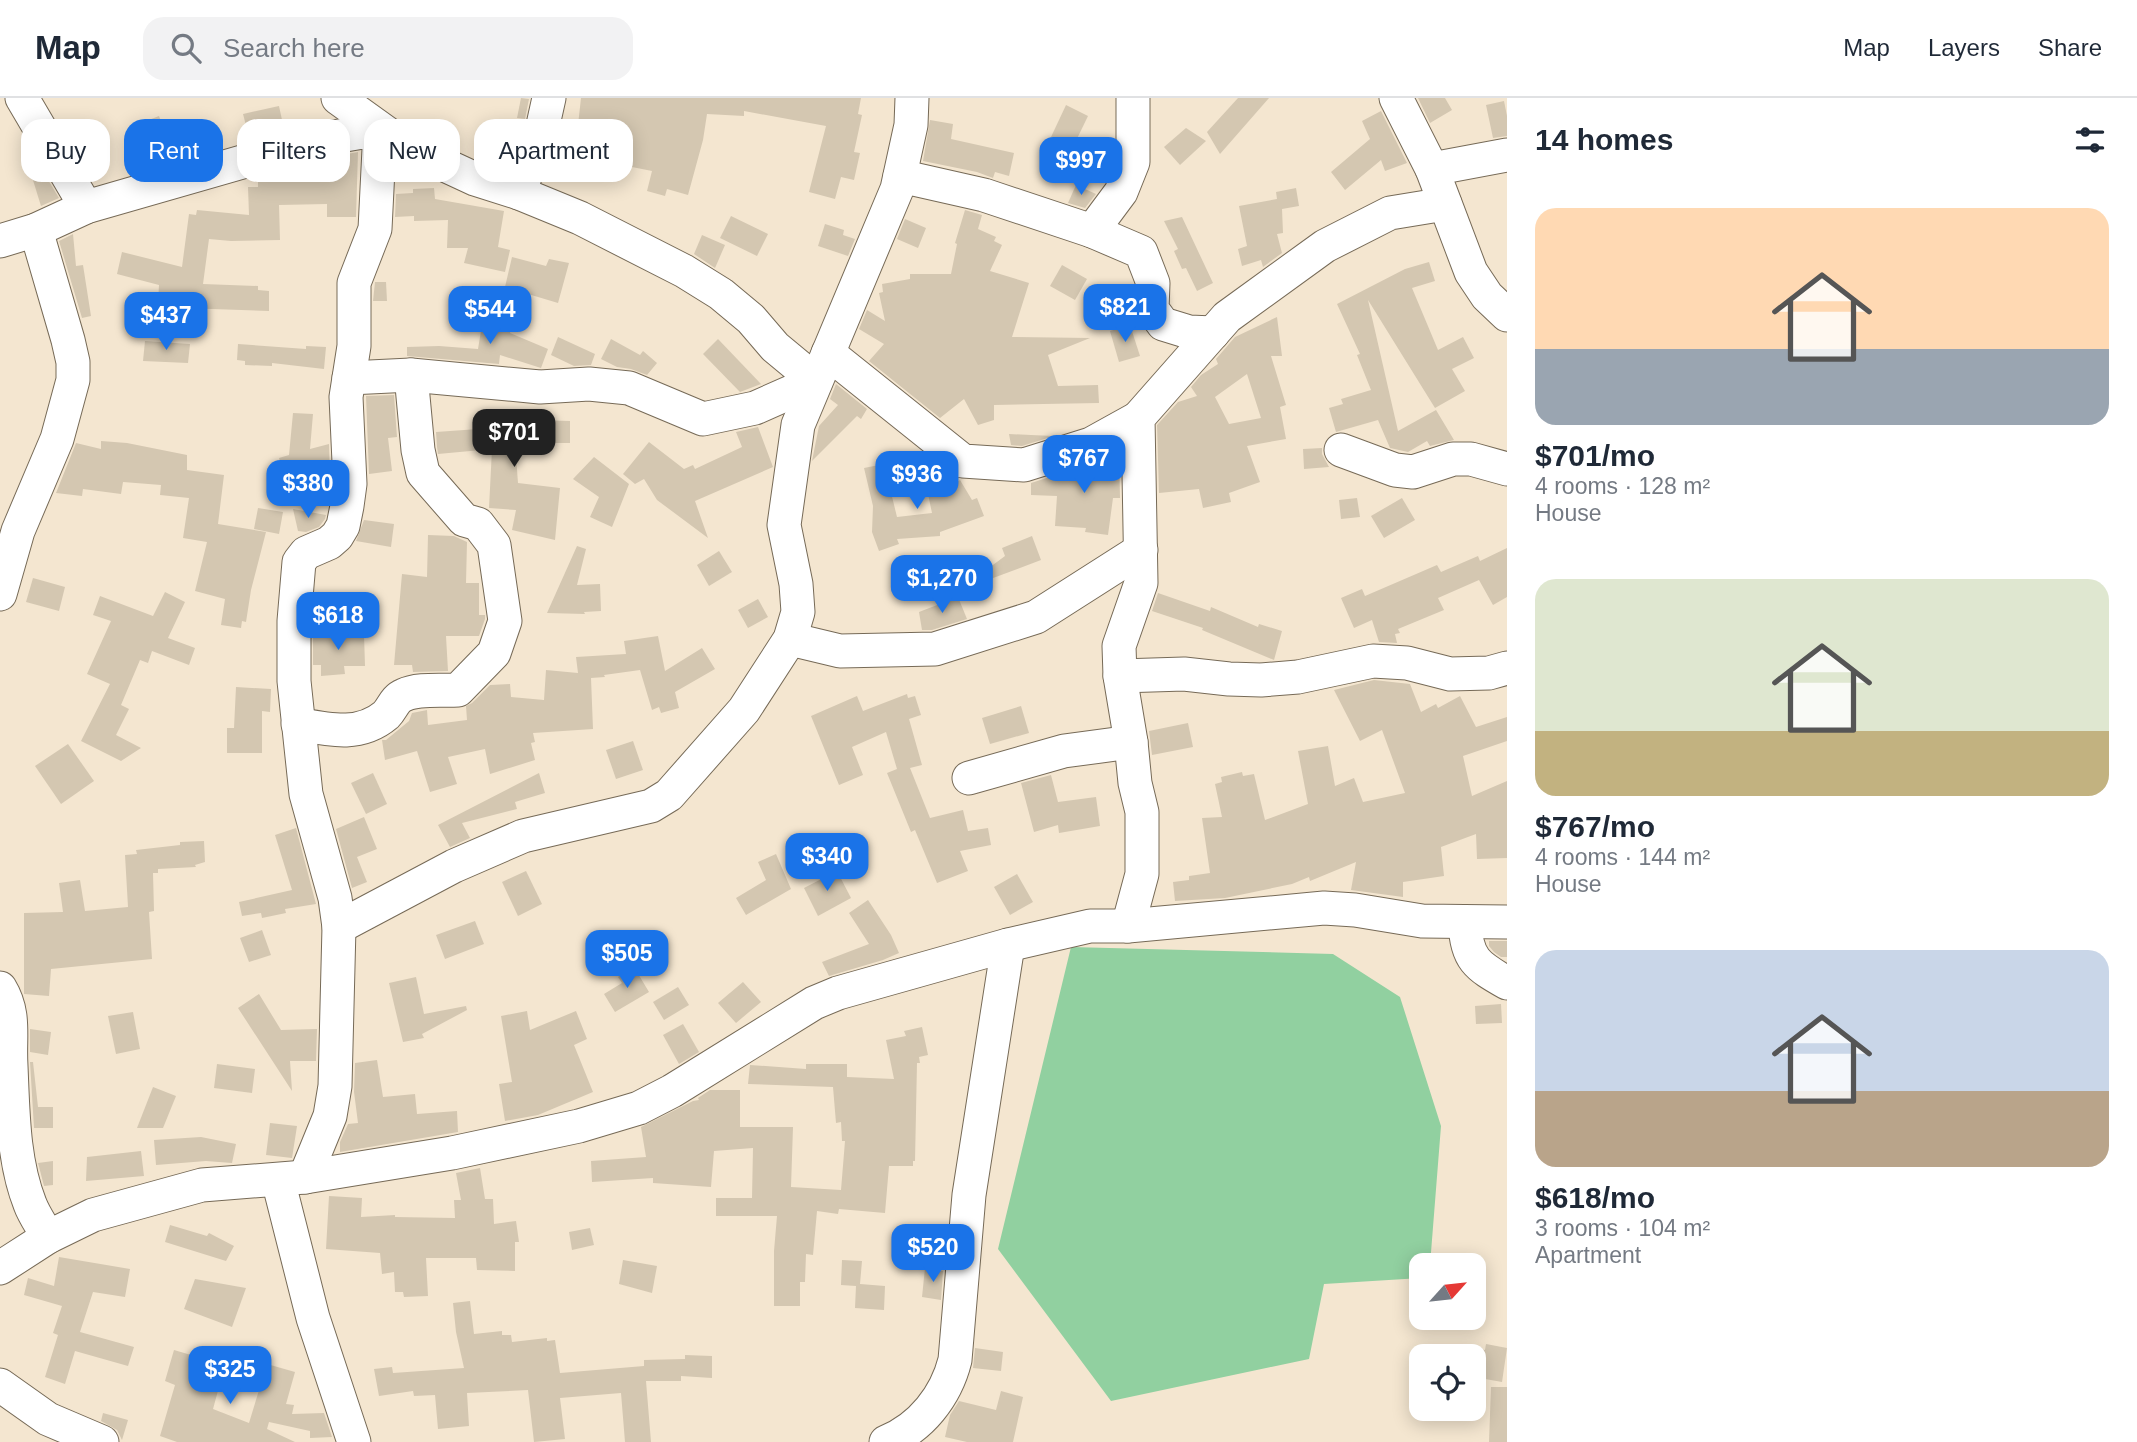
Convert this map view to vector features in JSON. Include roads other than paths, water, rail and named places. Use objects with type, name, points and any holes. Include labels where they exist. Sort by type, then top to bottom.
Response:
[{"type":"street","points":[[22,98],[86,207]]},
{"type":"street","points":[[338,98],[366,119]]},
{"type":"street","points":[[519,193],[541,134],[549,98]]},
{"type":"street","points":[[339,927],[454,866],[523,836],[651,806],[668,795],[744,710],[790,639],[798,612],[796,584],[784,525],[798,425],[891,202],[900,176],[911,125],[912,98]]},
{"type":"street","points":[[1092,231],[1121,192],[1133,162],[1133,98]]},
{"type":"street","points":[[1396,98],[1432,169],[1471,272],[1487,296],[1507,315]]},
{"type":"street","points":[[0,241],[36,230],[86,207],[321,139],[364,132]]},
{"type":"street","points":[[1432,169],[1507,155]]},
{"type":"street","points":[[460,171],[580,218],[684,271],[721,294],[751,319],[775,347],[822,367],[963,461],[1024,465],[1091,444],[1138,418],[1227,317],[1325,246],[1390,214],[1445,204]]},
{"type":"street","points":[[900,176],[984,195],[1092,231],[1141,251],[1153,283],[1152,309],[1163,324],[1189,331],[1213,333]]},
{"type":"street","points":[[354,1442],[313,1318],[291,1178],[330,1116],[335,1086],[339,927],[331,879],[306,794],[295,681],[294,621],[299,562],[306,552],[329,543],[343,526],[350,484],[346,397],[354,346],[354,283],[375,229],[377,182]]},
{"type":"street","points":[[0,594],[9,528],[57,439],[72,380],[73,362],[68,340],[36,230]]},
{"type":"street","points":[[349,378],[411,375],[540,387],[589,384],[629,388],[703,419],[755,408],[822,367]]},
{"type":"street","points":[[298,724],[344,732],[368,726],[388,713],[396,699],[407,693],[457,690],[495,653],[505,621],[494,545],[478,524],[464,520],[423,473],[418,450],[411,375]]},
{"type":"street","points":[[1128,926],[1142,874],[1142,812],[1135,783],[1120,676],[1119,646],[1141,583],[1138,418]]},
{"type":"street","points":[[1341,450],[1395,470],[1413,472],[1453,459],[1471,459],[1507,469]]},
{"type":"street","points":[[790,639],[840,651],[935,649],[1036,617],[1141,550]]},
{"type":"street","points":[[1120,676],[1184,674],[1261,680],[1298,677],[1373,661],[1407,663],[1450,674],[1489,673],[1507,668]]},
{"type":"street","points":[[969,778],[1064,751],[1131,742]]},
{"type":"street","points":[[0,1268],[48,1237],[93,1215],[192,1187],[291,1178],[452,1153],[579,1126],[639,1108],[672,1091],[814,1003],[838,993],[1008,945],[1090,926],[1128,926],[1324,908],[1422,921],[1507,922]]},
{"type":"street","points":[[1465,922],[1465,943],[1471,958],[1507,984]]},
{"type":"street","points":[[886,1442],[912,1427],[931,1408],[947,1385],[955,1360],[969,1195],[1008,945]]},
{"type":"street","points":[[0,988],[7,1000],[12,1019],[11,1067],[17,1153],[22,1179],[30,1206],[48,1237]]},
{"type":"street","points":[[0,1385],[47,1419],[102,1442]]}]
